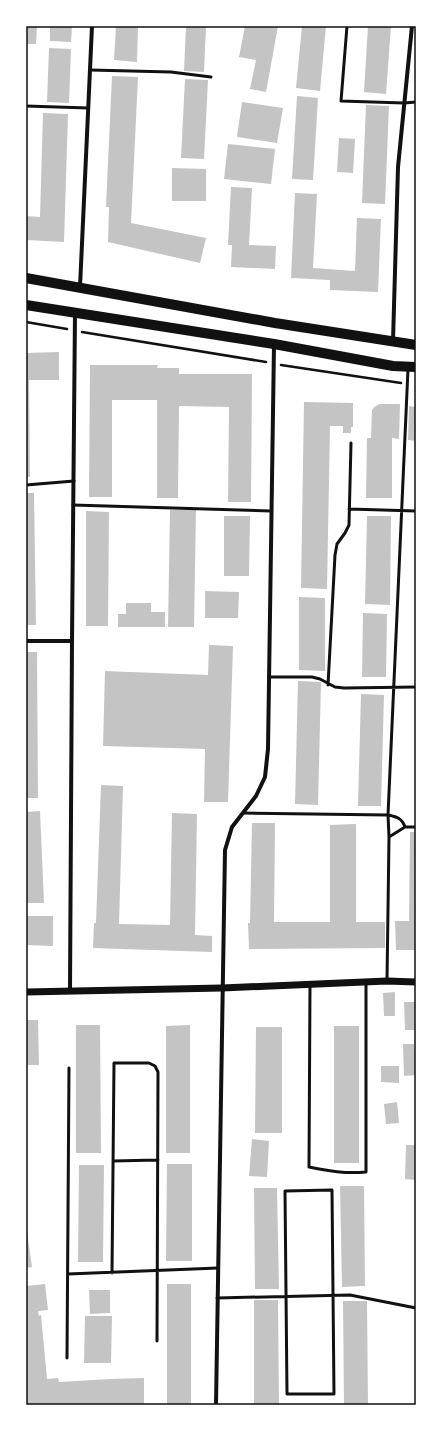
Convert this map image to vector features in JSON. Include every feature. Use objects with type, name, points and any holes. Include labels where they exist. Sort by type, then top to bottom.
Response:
[{"type":"main road","points":[[26,278],[275,323],[416,345]]},
{"type":"main road","points":[[26,304],[274,344],[393,366],[412,367]]},
{"type":"street","points":[[80,288],[92,26]]},
{"type":"street","points":[[393,342],[398,167],[412,26]]},
{"type":"street","points":[[70,991],[73,505],[76,313]]},
{"type":"street","points":[[216,1405],[225,850],[232,827],[256,796],[265,777],[268,749],[274,344]]},
{"type":"street","points":[[26,641],[72,641]]},
{"type":"street","points":[[26,992],[222,988],[366,982],[416,982]]},
{"type":"lane","points":[[347,26],[341,101],[416,102]]},
{"type":"lane","points":[[90,70],[172,72],[211,77]]},
{"type":"lane","points":[[26,106],[88,108]]},
{"type":"lane","points":[[387,982],[388,815],[408,384],[412,367]]},
{"type":"lane","points":[[328,685],[335,555],[337,544],[349,525],[351,443]]},
{"type":"lane","points":[[26,485],[74,481]]},
{"type":"lane","points":[[73,505],[272,511]]},
{"type":"lane","points":[[349,509],[416,511]]},
{"type":"lane","points":[[269,677],[312,677],[320,679],[328,685],[344,688],[416,687]]},
{"type":"lane","points":[[243,813],[388,815],[398,817],[403,822],[405,827]]},
{"type":"lane","points":[[388,837],[405,827],[416,827]]},
{"type":"lane","points":[[310,985],[309,1167],[334,1172],[351,1173],[366,1172],[366,982]]},
{"type":"lane","points":[[112,1272],[114,1063],[149,1063],[155,1066],[158,1072],[157,1341]]},
{"type":"lane","points":[[67,1358],[69,1068]]},
{"type":"lane","points":[[113,1161],[158,1160]]},
{"type":"lane","points":[[332,1190],[333,1294],[334,1394],[287,1394],[285,1191],[332,1190]]},
{"type":"lane","points":[[68,1274],[218,1268]]},
{"type":"lane","points":[[217,1298],[350,1294],[416,1308]]},
{"type":"path","points":[[26,322],[273,364],[408,384]]},
{"type":"building","points":[[26,26],[37,26],[36,44],[26,44]]},
{"type":"building","points":[[50,26],[72,26],[71,42],[50,41]]},
{"type":"building","points":[[116,26],[138,26],[137,62],[114,60]]},
{"type":"building","points":[[186,26],[206,26],[204,72],[184,71]]},
{"type":"building","points":[[245,26],[278,26],[266,92],[250,89],[256,60],[239,57]]},
{"type":"building","points":[[302,26],[326,26],[320,91],[296,88]]},
{"type":"building","points":[[368,26],[391,26],[386,94],[364,92]]},
{"type":"building","points":[[49,48],[71,49],[69,103],[47,102]]},
{"type":"building","points":[[112,76],[138,77],[131,223],[206,238],[200,263],[108,242],[109,207],[106,207]]},
{"type":"building","points":[[185,79],[208,80],[204,159],[181,158]]},
{"type":"building","points":[[297,96],[318,98],[313,180],[292,179]]},
{"type":"building","points":[[242,102],[283,108],[277,143],[237,137]]},
{"type":"building","points":[[366,105],[389,106],[385,204],[362,203]]},
{"type":"building","points":[[43,113],[68,114],[64,242],[26,240],[26,216],[40,217]]},
{"type":"building","points":[[339,138],[355,139],[353,173],[337,172]]},
{"type":"building","points":[[228,144],[275,149],[271,184],[224,179]]},
{"type":"building","points":[[172,168],[206,169],[206,201],[172,201]]},
{"type":"building","points":[[231,187],[252,188],[249,245],[276,246],[275,269],[231,267],[232,245],[228,245]]},
{"type":"building","points":[[295,193],[317,194],[313,268],[355,271],[357,218],[381,219],[378,292],[330,290],[330,280],[291,278]]},
{"type":"building","points":[[59,352],[59,380],[29,380],[30,477],[26,477],[26,353]]},
{"type":"building","points":[[90,365],[158,365],[157,368],[179,368],[179,374],[252,374],[251,502],[228,502],[229,407],[179,406],[178,498],[157,498],[157,400],[112,400],[112,497],[89,497]]},
{"type":"building","points":[[304,402],[353,403],[353,427],[351,427],[351,433],[343,433],[343,426],[330,426],[327,589],[301,588]]},
{"type":"building","points":[[380,404],[400,404],[399,439],[392,438],[392,498],[366,498],[367,438],[371,438],[372,410]]},
{"type":"building","points":[[409,406],[416,407],[416,441],[408,440]]},
{"type":"building","points":[[26,493],[34,493],[36,625],[26,625]]},
{"type":"building","points":[[170,510],[196,510],[194,627],[168,627]]},
{"type":"building","points":[[86,511],[109,512],[108,626],[86,626]]},
{"type":"building","points":[[224,516],[250,516],[249,576],[224,576]]},
{"type":"building","points":[[367,516],[391,516],[390,605],[365,604]]},
{"type":"building","points":[[205,591],[239,592],[238,618],[205,618]]},
{"type":"building","points":[[299,597],[325,598],[325,671],[299,670]]},
{"type":"building","points":[[126,603],[151,603],[151,612],[165,612],[165,627],[118,627],[118,614],[126,614]]},
{"type":"building","points":[[363,613],[387,614],[386,677],[362,677]]},
{"type":"building","points":[[209,645],[233,646],[228,802],[204,802],[205,749],[103,746],[105,671],[208,675]]},
{"type":"building","points":[[26,652],[37,652],[38,798],[26,798]]},
{"type":"building","points":[[298,681],[321,682],[318,805],[295,804]]},
{"type":"building","points":[[361,694],[384,695],[381,806],[358,806]]},
{"type":"building","points":[[101,785],[123,786],[119,924],[170,925],[172,813],[197,814],[195,935],[212,936],[212,952],[93,948],[94,923],[96,923]]},
{"type":"building","points":[[40,811],[44,903],[26,903],[26,812]]},
{"type":"building","points":[[252,823],[275,823],[274,922],[330,922],[330,825],[356,824],[356,922],[385,922],[385,948],[249,949],[248,923],[250,923]]},
{"type":"building","points":[[410,832],[416,832],[416,950],[396,950],[395,921],[409,921]]},
{"type":"building","points":[[26,916],[53,916],[53,946],[26,945]]},
{"type":"building","points":[[395,992],[395,1016],[384,1016],[383,993]]},
{"type":"building","points":[[404,1002],[416,1002],[416,1030],[405,1030]]},
{"type":"building","points":[[26,1020],[38,1020],[39,1065],[26,1065]]},
{"type":"building","points":[[76,1025],[100,1025],[101,1153],[76,1153]]},
{"type":"building","points":[[190,1025],[190,1153],[166,1153],[166,1026]]},
{"type":"building","points":[[334,1026],[359,1026],[359,1163],[334,1163]]},
{"type":"building","points":[[256,1027],[282,1027],[282,1133],[255,1133]]},
{"type":"building","points":[[403,1044],[414,1044],[416,1075],[404,1076]]},
{"type":"building","points":[[381,1066],[399,1066],[399,1083],[381,1082]]},
{"type":"building","points":[[397,1102],[399,1123],[386,1124],[384,1104]]},
{"type":"building","points":[[252,1139],[269,1141],[267,1177],[249,1176]]},
{"type":"building","points":[[406,1145],[416,1145],[416,1180],[405,1179]]},
{"type":"building","points":[[167,1164],[192,1164],[192,1261],[166,1261]]},
{"type":"building","points":[[79,1165],[104,1165],[103,1262],[78,1262]]},
{"type":"building","points":[[340,1186],[364,1186],[365,1286],[342,1287]]},
{"type":"building","points":[[254,1188],[277,1188],[279,1289],[255,1289]]},
{"type":"building","points":[[26,1224],[32,1267],[26,1268]]},
{"type":"building","points":[[45,1284],[48,1310],[38,1311],[39,1316],[41,1315],[47,1379],[58,1378],[59,1382],[144,1378],[144,1405],[27,1405],[26,1286]]},
{"type":"building","points":[[167,1284],[191,1284],[191,1405],[167,1405]]},
{"type":"building","points":[[89,1290],[110,1290],[110,1313],[90,1314]]},
{"type":"building","points":[[254,1300],[278,1300],[279,1405],[254,1405]]},
{"type":"building","points":[[343,1301],[367,1301],[368,1405],[344,1405]]},
{"type":"building","points":[[85,1316],[112,1316],[111,1363],[84,1363]]}]
